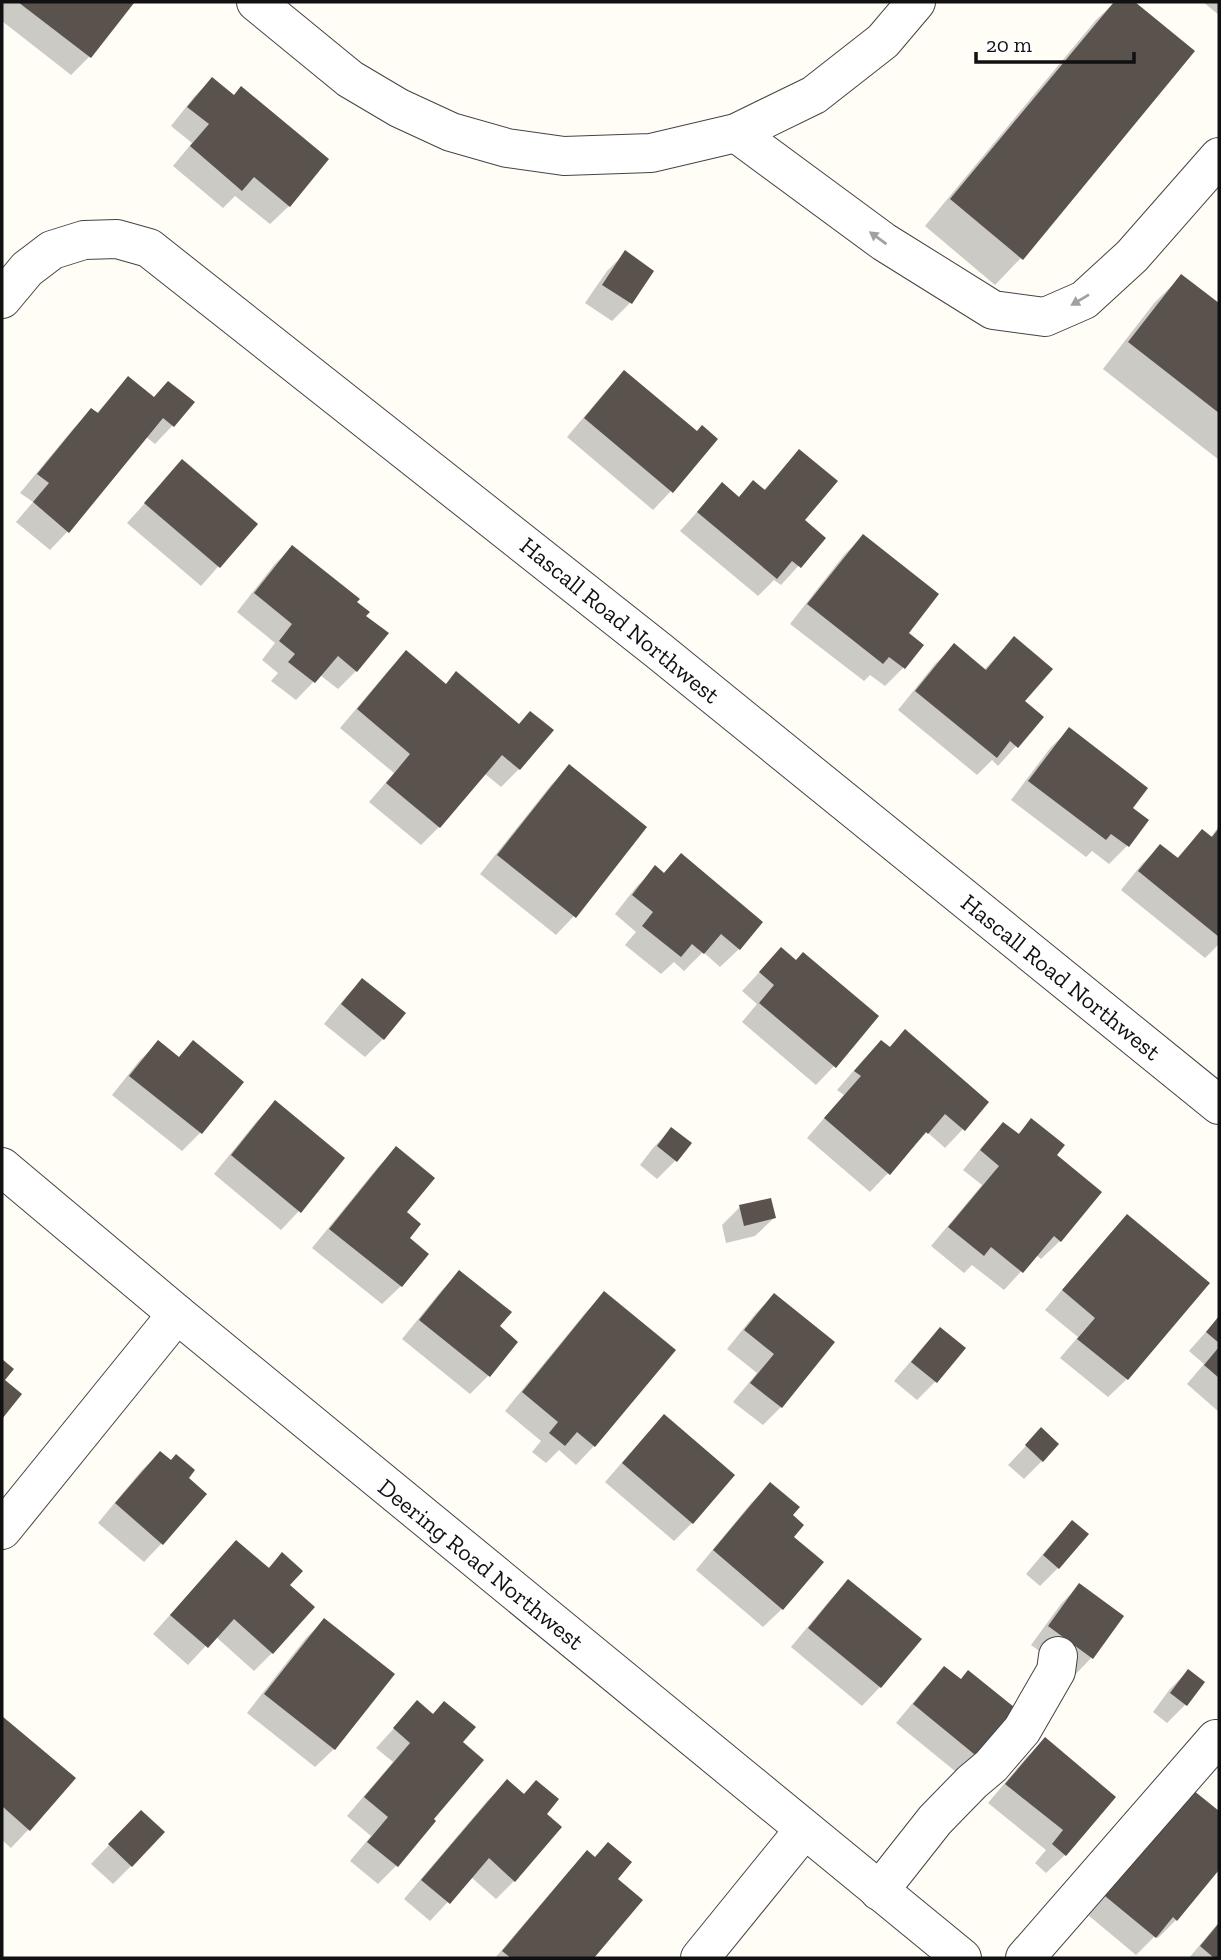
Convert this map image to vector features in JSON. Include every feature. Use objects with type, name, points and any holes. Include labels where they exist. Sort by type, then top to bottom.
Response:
[{"type":"street","points":[[270,6],[350,79],[399,108],[451,132],[507,148],[564,156],[651,153],[736,132],[814,95],[883,41],[916,2]]},
{"type":"street","points":[[736,132],[884,242],[993,310],[1045,317],[1084,300],[1132,256],[1219,158]]},
{"type":"street","name":"Hascall Road Northwest","points":[[2,299],[27,269],[52,250],[95,239],[117,239],[149,248],[659,651],[1219,1105]]},
{"type":"street","name":"Deering Road Northwest","points":[[2,1167],[177,1314],[962,1958]]},
{"type":"street","points":[[2,1530],[177,1314]]},
{"type":"street","points":[[879,1891],[935,1820],[991,1766],[1022,1730],[1056,1671],[1058,1656]]},
{"type":"street","points":[[1025,1958],[1216,1739]]},
{"type":"street","points":[[700,1958],[804,1830]]},
{"type":"building","points":[[18,2],[132,2],[134,3],[91,58]]},
{"type":"building","points":[[1114,2],[1135,2],[1195,51],[1023,260],[950,199]]},
{"type":"building","points":[[212,77],[234,95],[241,86],[329,159],[290,207],[254,177],[242,191],[190,146],[209,124],[187,107]]},
{"type":"building","points":[[625,250],[654,271],[632,304],[602,285]]},
{"type":"building","points":[[1181,274],[1219,303],[1219,413],[1128,342]]},
{"type":"building","points":[[624,370],[697,431],[702,425],[718,439],[673,493],[584,418]]},
{"type":"building","points":[[128,376],[154,397],[168,381],[195,402],[174,427],[163,418],[69,533],[33,502],[49,483],[37,474],[91,408],[98,413]]},
{"type":"building","points":[[799,449],[838,481],[805,520],[826,538],[801,568],[792,561],[777,579],[697,512],[722,482],[739,497],[753,480],[765,490]]},
{"type":"building","points":[[182,459],[258,524],[220,568],[144,503]]},
{"type":"building","points":[[863,534],[939,594],[909,633],[924,645],[905,669],[889,657],[883,664],[807,604]]},
{"type":"building","points":[[292,545],[360,599],[357,602],[370,612],[366,616],[389,633],[357,672],[338,656],[315,683],[288,662],[295,654],[279,641],[292,624],[254,593]]},
{"type":"building","points":[[1014,636],[1053,669],[1025,701],[1044,717],[1018,748],[1010,741],[997,758],[915,691],[954,643],[986,670]]},
{"type":"building","points":[[406,650],[446,684],[456,671],[519,724],[530,711],[554,730],[520,770],[502,755],[440,828],[386,783],[410,754],[357,709]]},
{"type":"building","points":[[1069,727],[1148,788],[1133,808],[1149,820],[1129,847],[1111,834],[1106,840],[1028,781]]},
{"type":"building","points":[[569,764],[647,827],[576,918],[497,855]]},
{"type":"building","points":[[1219,828],[1219,937],[1138,871],[1160,844],[1178,858],[1202,829],[1212,837]]},
{"type":"building","points":[[681,853],[763,922],[740,950],[721,934],[704,954],[692,944],[681,957],[642,926],[653,912],[632,895],[655,865],[664,873]]},
{"type":"building","points":[[781,947],[796,960],[803,952],[879,1016],[836,1068],[759,1003],[774,985],[759,972]]},
{"type":"building","points":[[362,978],[406,1013],[384,1040],[341,1004]]},
{"type":"building","points":[[905,1029],[989,1102],[965,1131],[945,1114],[890,1175],[824,1118],[861,1076],[854,1071],[881,1040],[890,1047]]},
{"type":"building","points":[[158,1040],[179,1057],[193,1040],[244,1082],[202,1134],[129,1076]]},
{"type":"building","points":[[275,1100],[345,1158],[301,1213],[231,1155]]},
{"type":"building","points":[[1031,1118],[1065,1145],[1057,1155],[1102,1192],[1061,1242],[1054,1236],[1023,1273],[991,1247],[984,1256],[948,1227],[999,1166],[980,1150],[1003,1122],[1019,1134]]},
{"type":"building","points":[[671,1127],[692,1143],[677,1162],[657,1146]]},
{"type":"building","points":[[396,1146],[435,1178],[407,1212],[421,1224],[410,1238],[429,1254],[402,1287],[329,1229]]},
{"type":"building","points":[[771,1198],[776,1218],[744,1226],[739,1205]]},
{"type":"building","points":[[1127,1214],[1210,1283],[1128,1380],[1077,1339],[1095,1318],[1062,1290]]},
{"type":"building","points":[[459,1270],[512,1312],[500,1326],[518,1342],[490,1377],[419,1320]]},
{"type":"building","points":[[604,1291],[676,1350],[595,1447],[577,1432],[565,1446],[549,1433],[558,1422],[522,1392]]},
{"type":"building","points":[[774,1293],[835,1342],[782,1408],[750,1383],[774,1354],[744,1330]]},
{"type":"building","points":[[1219,1316],[1219,1343],[1206,1332]]},
{"type":"building","points":[[940,1327],[966,1348],[937,1383],[911,1362]]},
{"type":"building","points":[[1219,1347],[1219,1378],[1204,1365]]},
{"type":"building","points":[[2,1359],[14,1369],[5,1380],[22,1394],[2,1419]]},
{"type":"building","points":[[664,1414],[735,1475],[693,1524],[622,1463]]},
{"type":"building","points":[[1041,1427],[1059,1444],[1043,1462],[1025,1445]]},
{"type":"building","points":[[160,1451],[171,1460],[176,1454],[195,1470],[189,1478],[207,1494],[163,1545],[115,1503]]},
{"type":"building","points":[[770,1482],[800,1507],[793,1515],[804,1525],[794,1537],[824,1562],[783,1610],[713,1550]]},
{"type":"building","points":[[1072,1520],[1089,1534],[1059,1569],[1043,1555]]},
{"type":"building","points":[[236,1540],[269,1568],[282,1552],[303,1571],[290,1585],[315,1607],[273,1654],[234,1619],[208,1648],[170,1615]]},
{"type":"building","points":[[848,1579],[922,1639],[881,1688],[808,1628]]},
{"type":"building","points":[[1079,1583],[1124,1616],[1093,1659],[1048,1626]]},
{"type":"building","points":[[324,1618],[395,1674],[335,1750],[264,1694]]},
{"type":"building","points":[[944,1666],[961,1679],[968,1670],[1025,1716],[985,1763],[913,1704]]},
{"type":"building","points":[[1188,1669],[1205,1682],[1187,1706],[1170,1693]]},
{"type":"building","points":[[417,1700],[433,1714],[444,1701],[476,1727],[463,1742],[484,1760],[398,1867],[367,1842],[388,1817],[364,1797],[410,1743],[393,1728]]},
{"type":"building","points":[[2,1716],[76,1778],[30,1831],[2,1806]]},
{"type":"building","points":[[1045,1737],[1116,1797],[1066,1856],[1052,1844],[1063,1830],[1005,1784]]},
{"type":"building","points":[[507,1779],[524,1794],[536,1780],[559,1799],[547,1814],[562,1827],[515,1882],[489,1858],[450,1904],[421,1880]]},
{"type":"building","points":[[1193,1790],[1219,1811],[1219,1870],[1177,1921],[1173,1917],[1156,1938],[1105,1896]]},
{"type":"building","points":[[141,1810],[165,1832],[132,1867],[108,1844]]},
{"type":"building","points":[[608,1842],[632,1862],[618,1879],[643,1900],[594,1958],[511,1958],[502,1951],[587,1850],[595,1857]]},
{"type":"building","points":[[1219,1923],[1219,1958],[1214,1958],[1200,1946]]}]
